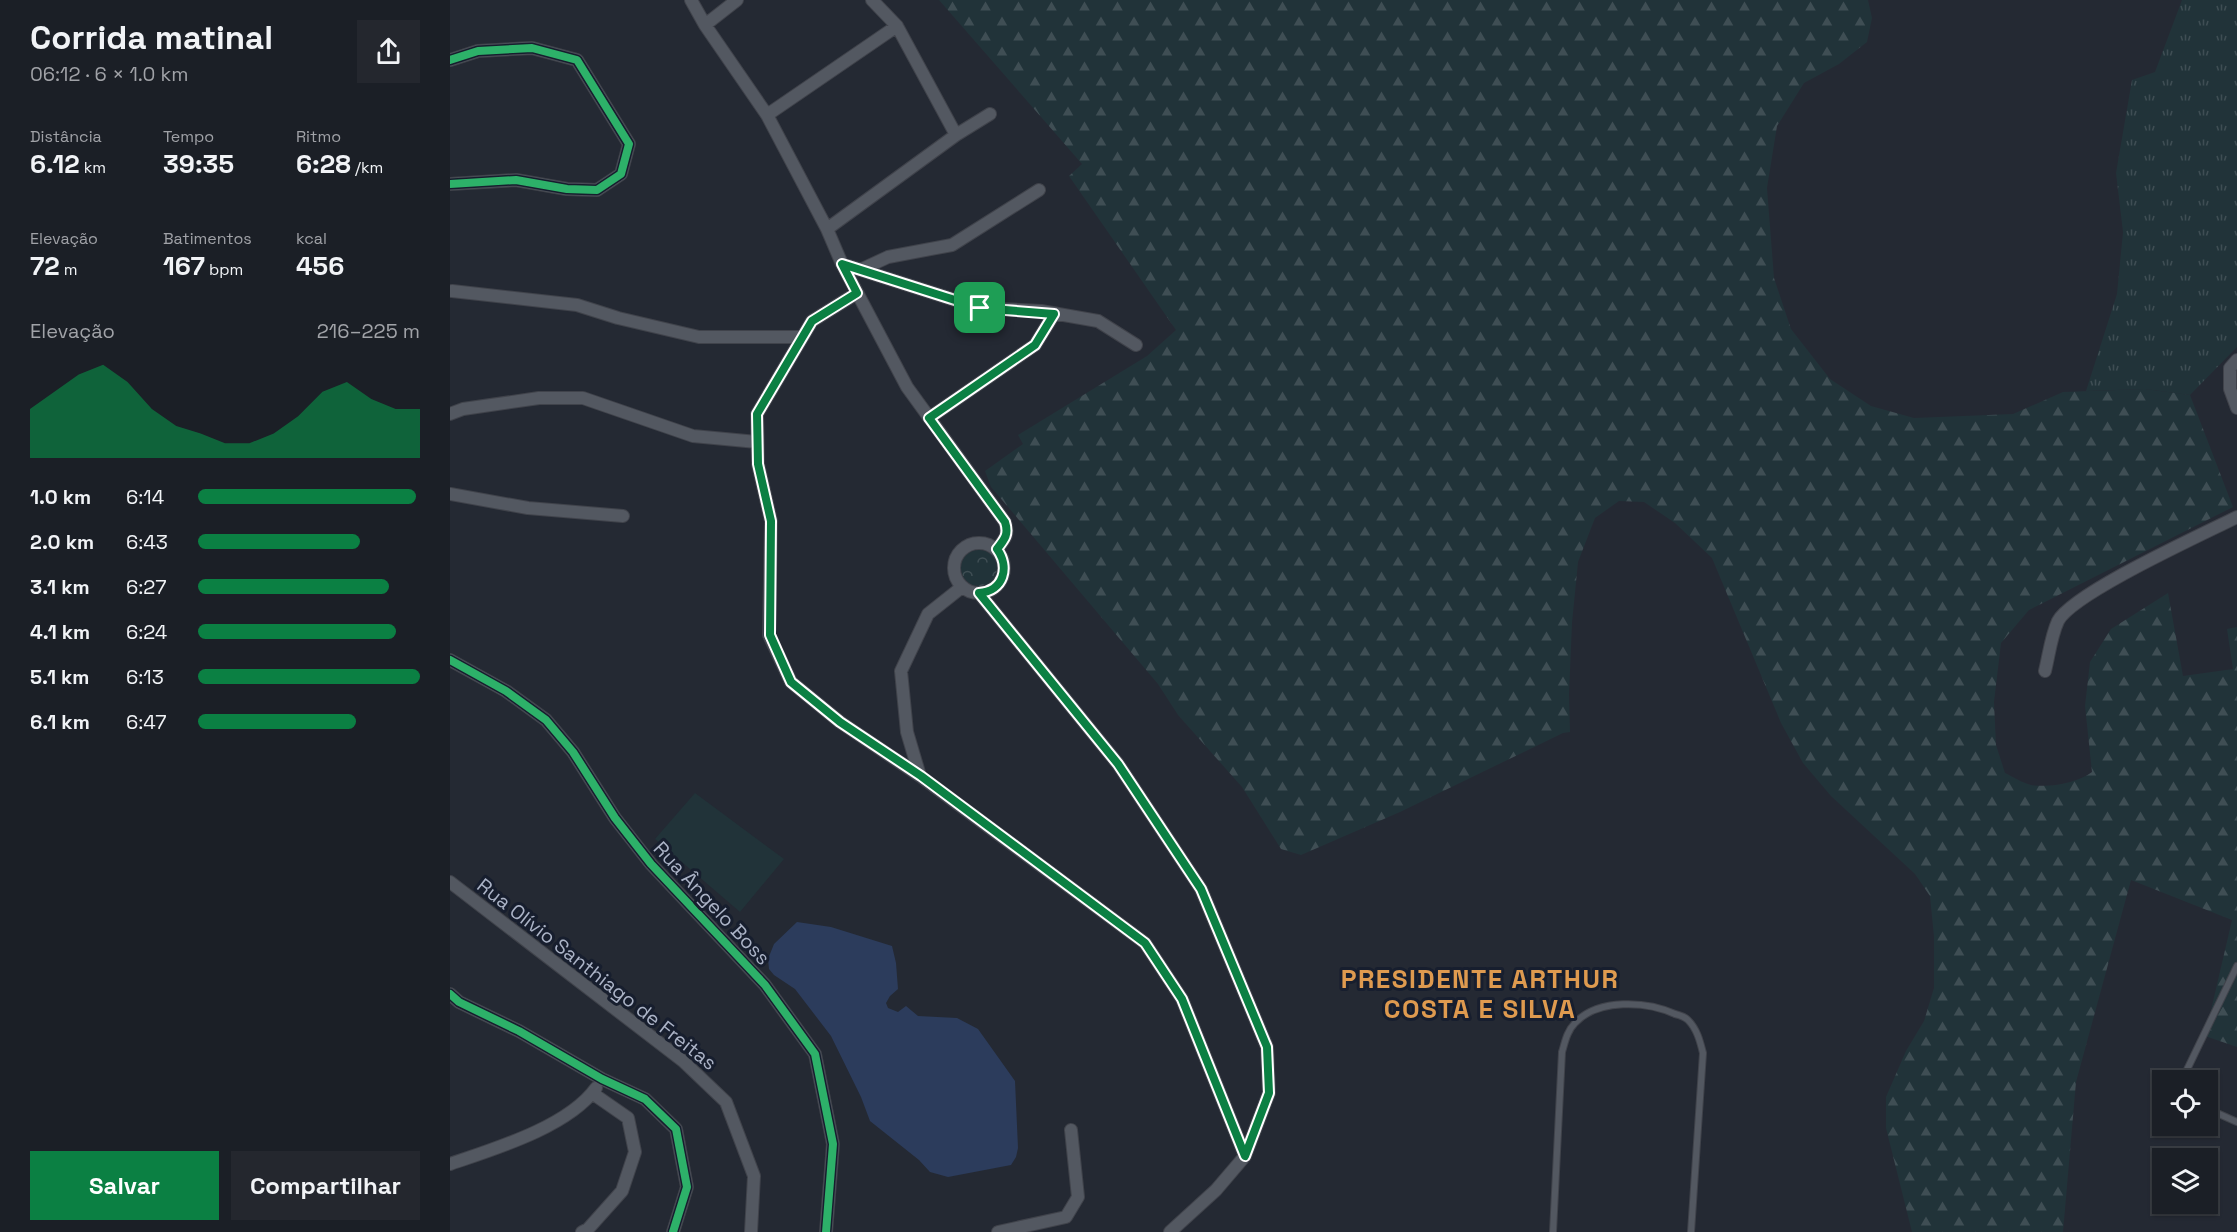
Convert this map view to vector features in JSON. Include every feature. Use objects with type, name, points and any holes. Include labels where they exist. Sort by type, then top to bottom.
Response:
[{"type":"street","points":[[691,0],[705,25],[767,115],[907,387],[1005,522],[1008,530],[1006,538],[997,549]]},
{"type":"street","points":[[705,25],[737,0]]},
{"type":"street","points":[[872,0],[897,26],[956,135]]},
{"type":"street","points":[[767,115],[897,26]]},
{"type":"street","points":[[450,60],[478,51],[532,48],[577,60],[629,144],[621,174],[597,190],[567,189],[516,180],[450,184]]},
{"type":"street","points":[[827,229],[956,135],[990,114]]},
{"type":"street","points":[[860,270],[888,257],[952,245],[1039,190]]},
{"type":"street","points":[[842,264],[980,308],[1054,314],[1098,321],[1136,345]]},
{"type":"street","points":[[452,291],[577,305],[618,318],[699,337],[802,337]]},
{"type":"street","points":[[857,293],[812,321],[757,414],[758,464],[771,521],[770,635],[791,682],[840,722],[921,776],[1145,943],[1182,999],[1245,1156]]},
{"type":"street","points":[[929,418],[1035,345],[1054,314]]},
{"type":"street","points":[[2237,360],[2230,368],[2230,389],[2237,408]]},
{"type":"street","points":[[450,414],[463,409],[539,398],[583,398],[693,436],[758,442]]},
{"type":"street","points":[[450,494],[528,508],[623,516]]},
{"type":"street","points":[[2045,671],[2058,621],[2071,606],[2135,567],[2237,517]]},
{"type":"street","points":[[978,542],[987,543],[997,549],[1005,565],[1000,584],[992,590],[979,593],[962,587],[954,571],[958,553],[969,544],[978,542]]},
{"type":"street","points":[[921,776],[907,732],[901,671],[928,614],[962,587]]},
{"type":"street","points":[[979,593],[1118,764],[1201,889],[1267,1047],[1269,1093],[1245,1156],[1216,1190],[1170,1232]]},
{"type":"street","name":"Rua Ângelo Boss","points":[[450,660],[506,691],[546,720],[573,752],[615,818],[651,864],[765,985],[815,1054],[833,1144],[826,1232]]},
{"type":"street","name":"Rua Olívio Santhiago de Freitas","points":[[450,882],[682,1061],[726,1102],[754,1176],[751,1232]]},
{"type":"street","points":[[453,1001],[519,1031],[602,1079],[645,1099],[676,1129],[687,1187],[674,1232]]},
{"type":"street","points":[[450,1164],[499,1147],[566,1117],[592,1093],[602,1079]]},
{"type":"street","points":[[582,1232],[588,1229],[622,1191],[635,1152],[628,1118],[592,1093]]},
{"type":"street","points":[[998,1232],[1066,1217],[1078,1197],[1071,1130]]},
{"type":"lane","points":[[2187,1070],[2237,966]]},
{"type":"lane","points":[[1553,1232],[1562,1053],[1568,1033],[1575,1022],[1592,1011],[1624,1004],[1640,1004],[1658,1007],[1687,1019],[1699,1036],[1703,1053],[1691,1232]]},
{"type":"lane","points":[[2218,1113],[2237,1122]]},
{"type":"green space","points":[[939,0],[1868,0],[1872,18],[1867,42],[1839,64],[1804,83],[1777,126],[1767,188],[1774,278],[1791,329],[1830,379],[1871,406],[1914,418],[2013,414],[2063,392],[2145,389],[2190,395],[2233,507],[2029,610],[2001,643],[1994,702],[1996,745],[2005,773],[2028,784],[2046,786],[2071,782],[2092,772],[2085,706],[2090,662],[2111,629],[2168,593],[2183,676],[2233,669],[2227,629],[2237,627],[2237,1047],[2205,1036],[2232,920],[2131,880],[2076,1082],[2063,1232],[1912,1232],[1886,1128],[1886,1097],[1906,1051],[1924,1021],[1934,988],[1934,937],[1930,896],[1915,874],[1831,796],[1803,763],[1781,723],[1712,558],[1675,523],[1644,502],[1619,501],[1595,518],[1578,562],[1572,623],[1570,732],[1563,733],[1400,812],[1301,855],[1281,849],[1242,787],[1178,715],[1158,684],[991,487],[985,471],[1023,444],[1018,435],[1147,356],[1176,330],[1069,176],[1082,164]]},
{"type":"green space","points":[[2182,0],[2237,0],[2237,347],[2190,395],[2145,389],[2086,391],[2117,294],[2123,232],[2116,173],[2132,80],[2155,72]]},
{"type":"green space","points":[[979,550],[991,556],[997,568],[991,580],[979,586],[967,580],[961,568],[967,556]]},
{"type":"green space","points":[[695,793],[784,859],[740,912],[655,839]]},
{"type":"water","points":[[797,922],[831,927],[892,946],[898,989],[886,1003],[888,1008],[898,1012],[906,1006],[918,1016],[957,1018],[978,1029],[1015,1081],[1018,1148],[1011,1165],[948,1177],[930,1172],[919,1160],[870,1121],[861,1097],[831,1036],[795,989],[769,969],[768,959],[774,944]]},
{"type":"cycle path","points":[[450,60],[478,51],[532,48],[577,60],[629,144],[621,174],[597,190],[567,189],[516,180],[450,184]]},
{"type":"cycle path","points":[[857,293],[812,321],[757,414],[758,464],[771,521],[769,635],[791,682],[840,722],[920,776],[1145,943],[1182,999],[1245,1156]]},
{"type":"cycle path","points":[[450,660],[506,691],[546,720],[573,752],[615,818],[651,864],[765,985],[815,1054],[833,1144],[826,1232]]},
{"type":"cycle path","points":[[450,994],[459,1002],[519,1031],[602,1079],[645,1099],[676,1129],[687,1187],[673,1232]]},
{"type":"district","name":"PRESIDENTE ARTHUR COSTA E SILVA","points":[[1480,994]]},
{"type":"route","points":[[842,264],[980,308],[1041,311],[1054,314],[1035,345],[929,418],[1005,522],[1008,530],[1006,538],[997,549],[1005,565],[1000,584],[992,590],[979,593],[1118,764],[1201,889],[1267,1047],[1269,1093],[1245,1156],[1182,999],[1145,943],[921,776],[840,722],[791,682],[770,635],[771,521],[758,464],[757,414],[812,321],[857,293],[842,264]]}]
